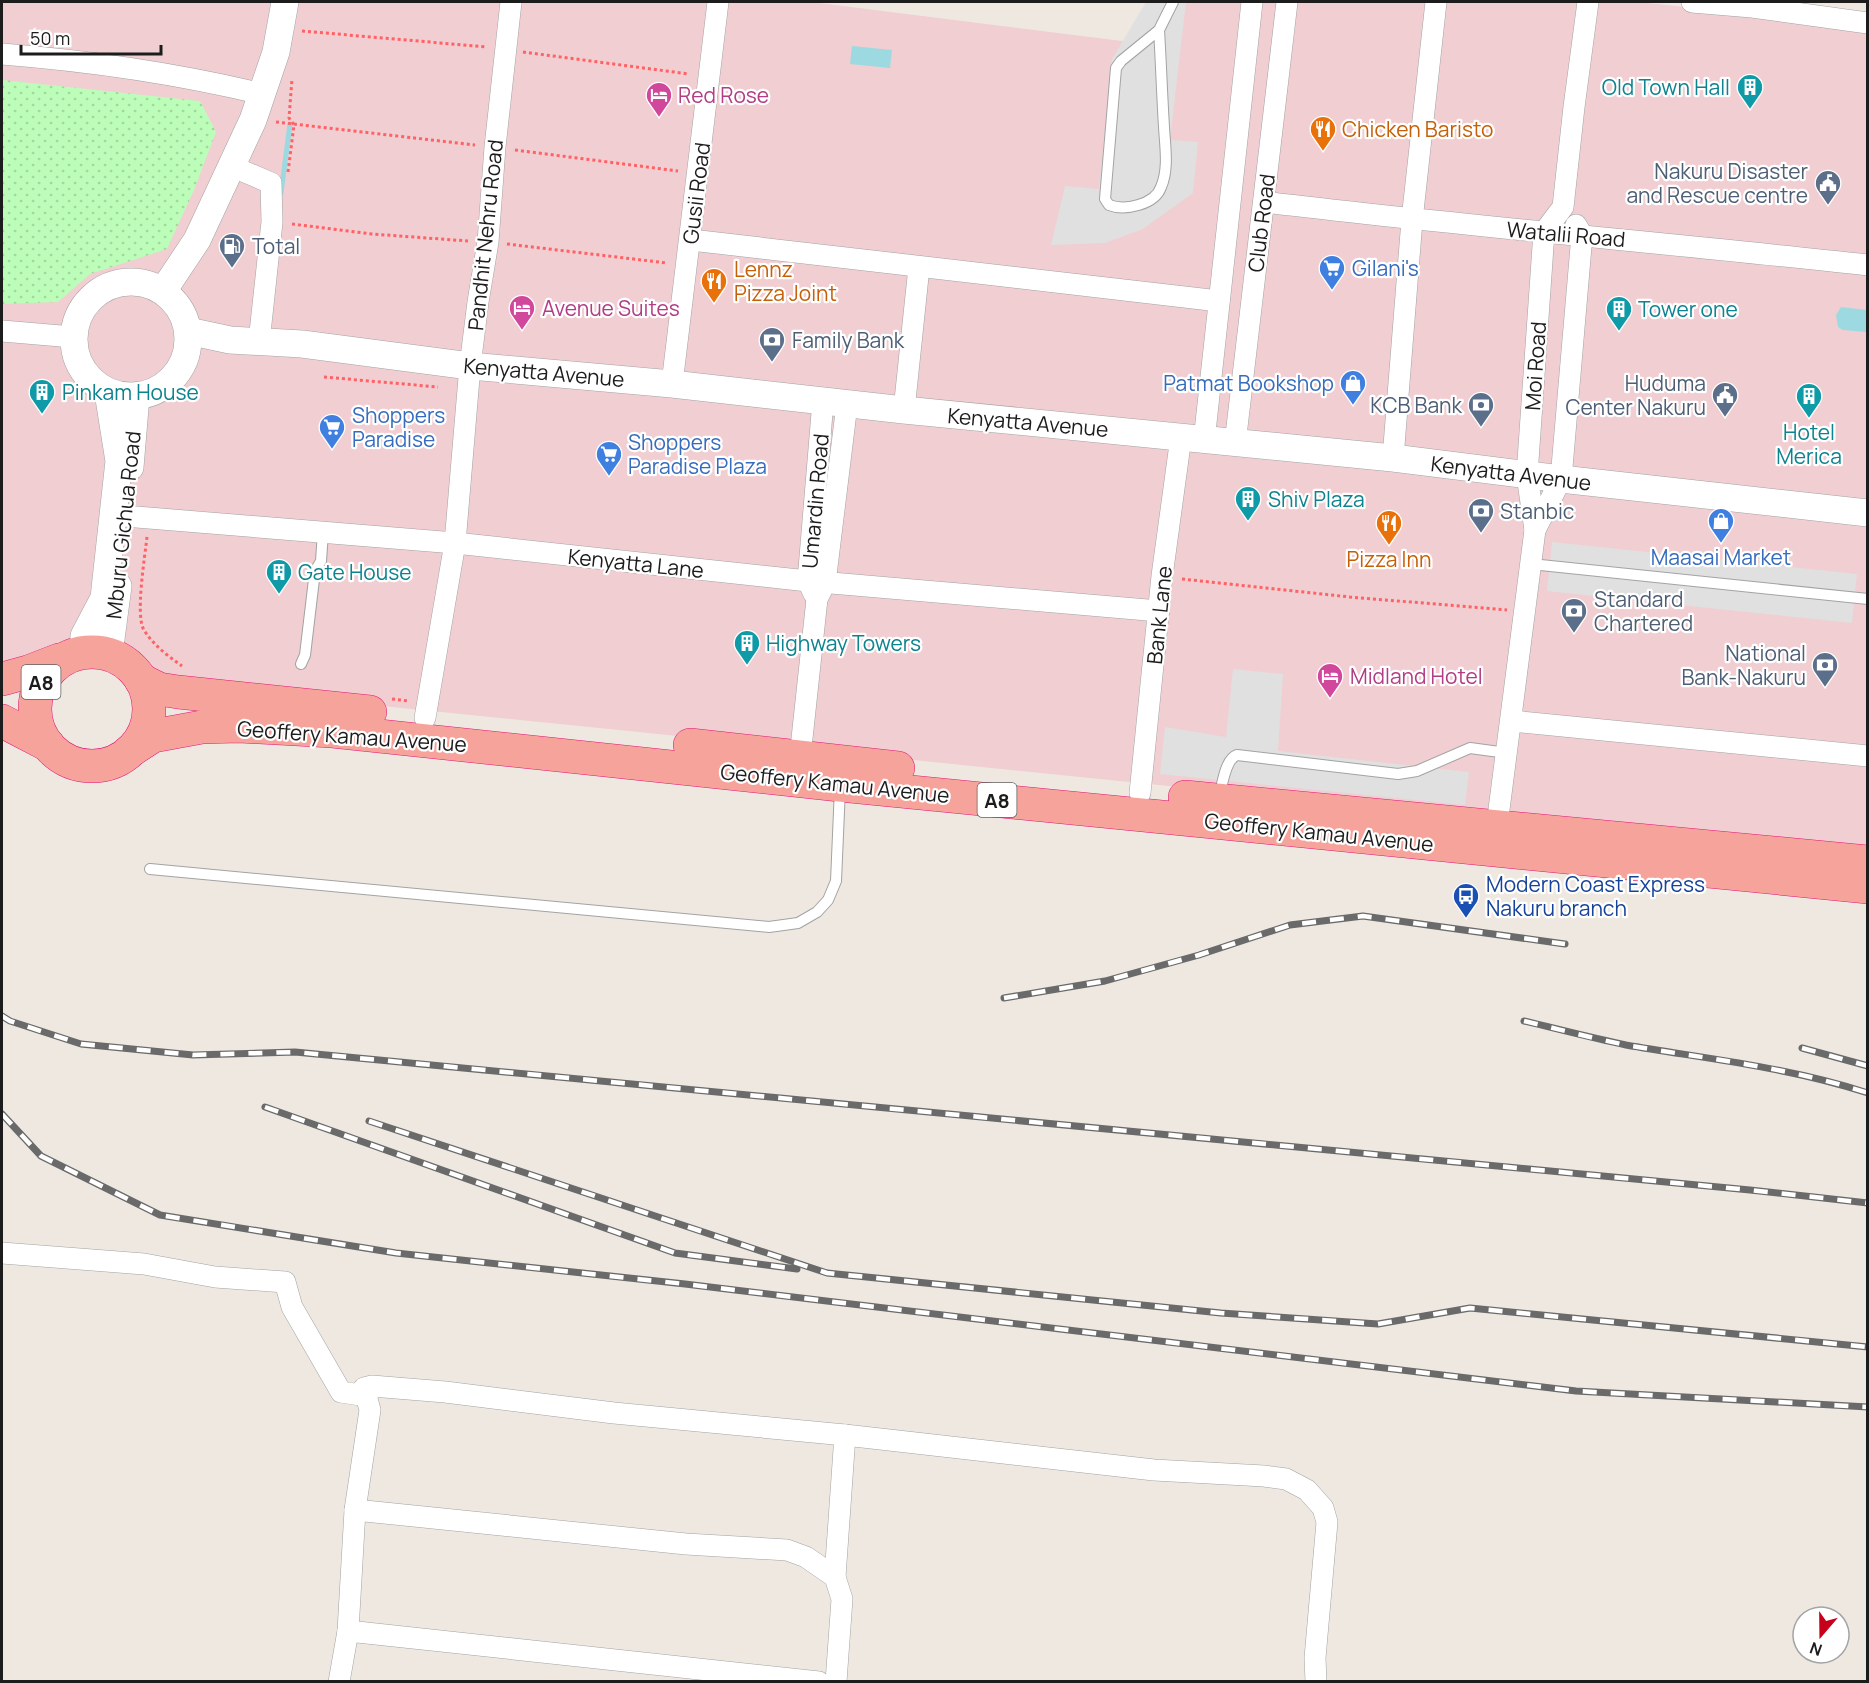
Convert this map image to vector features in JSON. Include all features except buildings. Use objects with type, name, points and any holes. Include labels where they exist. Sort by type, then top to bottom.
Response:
[{"type":"highway","name":"A8","points":[[2,679],[86,654],[128,664],[141,680]]},
{"type":"highway","name":"A8","points":[[48,745],[37,727],[34,706],[39,686],[51,668],[86,654]]},
{"type":"highway","name":"Geoffery Kamau Avenue","points":[[141,680],[159,689],[178,692],[427,706],[800,757],[1140,793],[1497,825],[1868,862]]},
{"type":"highway","points":[[130,751],[142,736],[148,717],[148,698],[141,680]]},
{"type":"highway","name":"A8","points":[[2,721],[48,745],[62,758],[78,764],[97,766],[115,761],[130,751]]},
{"type":"highway","name":"Geoffery Kamau Avenue","points":[[130,751],[153,736],[202,728],[262,727],[332,731],[840,785],[1868,887]]},
{"type":"street","points":[[163,291],[197,240],[254,120],[276,52],[285,2]]},
{"type":"street","name":"Pandhit Nehru Road","points":[[427,706],[454,543],[470,366],[488,242],[495,147],[511,2]]},
{"type":"street","name":"Gusii Road","points":[[672,384],[718,2]]},
{"type":"street","name":"Club Road","points":[[1193,439],[1210,390],[1252,2]]},
{"type":"street","name":"Club Road","points":[[1235,444],[1287,2]]},
{"type":"street","points":[[1393,458],[1412,220],[1436,2]]},
{"type":"street","points":[[1544,232],[1563,207],[1588,2]]},
{"type":"street","points":[[1692,2],[1752,7],[1868,23]]},
{"type":"street","points":[[1249,30],[1283,34]]},
{"type":"street","points":[[2,54],[66,59],[167,73],[262,94]]},
{"type":"street","points":[[1238,134],[1271,136]]},
{"type":"street","points":[[231,166],[271,183],[272,222],[259,342]]},
{"type":"street","points":[[1234,169],[1267,172]]},
{"type":"street","name":"Watalii Road","points":[[1264,202],[1412,220],[1868,265]]},
{"type":"street","points":[[1563,207],[1582,235]]},
{"type":"street","points":[[1228,225],[1261,228]]},
{"type":"street","name":"Moi Road","points":[[1497,825],[1535,530],[1527,475],[1544,232]]},
{"type":"street","name":"Moi Road","points":[[1535,530],[1561,479],[1582,235]]},
{"type":"street","points":[[691,240],[1219,301]]},
{"type":"street","points":[[1224,262],[1257,264]]},
{"type":"street","points":[[904,410],[919,267]]},
{"type":"street","points":[[137,282],[163,291],[172,298],[183,314],[188,331],[188,350],[182,367],[170,382],[154,392],[136,396],[108,392],[86,375],[73,337],[82,308],[96,292],[115,283],[137,282]]},
{"type":"street","points":[[2,331],[73,337]]},
{"type":"street","name":"Kenyatta Avenue","points":[[188,331],[230,340],[302,345],[470,366],[672,384],[835,403],[1393,458],[1868,513]]},
{"type":"street","points":[[1210,390],[1241,392]]},
{"type":"street","name":"Mburu Gichua Road","points":[[108,392],[129,516]]},
{"type":"street","name":"Mburu Gichua Road","points":[[86,654],[84,636],[104,598],[129,516],[136,396]]},
{"type":"street","name":"Umardin Road","points":[[800,757],[835,403]]},
{"type":"street","name":"Bank Lane","points":[[1140,793],[1162,576],[1193,439]]},
{"type":"street","name":"Kenyatta Lane","points":[[129,516],[454,543],[816,588],[1159,612]]},
{"type":"street","points":[[1512,721],[1868,756]]},
{"type":"street","points":[[2,1253],[144,1264],[215,1277],[285,1282],[292,1307],[341,1392],[367,1396]]},
{"type":"street","points":[[339,1682],[348,1631],[355,1510],[370,1410],[364,1388],[383,1386],[614,1413],[845,1435],[1154,1470],[1286,1479],[1307,1490],[1323,1508],[1327,1522],[1316,1646],[1316,1682]]},
{"type":"street","points":[[836,1682],[842,1599],[835,1577],[845,1435]]},
{"type":"street","points":[[355,1510],[686,1544],[787,1550],[806,1557],[835,1577]]},
{"type":"street","points":[[348,1631],[819,1682]]},
{"type":"lane","points":[[1159,30],[1165,161],[1161,188],[1156,196],[1144,203],[1128,207],[1114,207],[1108,205],[1105,199],[1116,68],[1121,61],[1159,30],[1173,2]]},
{"type":"lane","points":[[301,664],[305,655],[315,571],[321,561],[323,532]]},
{"type":"lane","points":[[1531,564],[1868,599]]},
{"type":"lane","points":[[1218,799],[1228,761],[1232,756],[1237,755],[1398,774],[1418,771],[1470,747],[1507,753]]},
{"type":"lane","points":[[150,869],[769,927],[798,923],[817,912],[828,900],[836,880],[840,785]]},
{"type":"path","points":[[280,29],[505,49],[709,76]]},
{"type":"path","points":[[287,177],[294,125],[289,118],[292,75]]},
{"type":"path","points":[[254,120],[495,147],[698,174]]},
{"type":"path","points":[[272,222],[372,234],[488,242],[687,265]]},
{"type":"path","points":[[129,516],[143,629],[165,654],[187,669]]},
{"type":"path","points":[[1162,576],[1350,597],[1525,612]]},
{"type":"path","points":[[389,699],[419,702],[427,706]]},
{"type":"shaded area","points":[[2,2],[811,2],[1138,43],[1171,2],[1638,2],[1867,26],[1867,857],[137,681],[130,670],[114,656],[89,648],[2,688]]},
{"type":"shaded area","points":[[1146,2],[1186,2],[1170,140],[1198,142],[1193,193],[1143,229],[1105,243],[1051,245],[1065,186],[1099,189],[1112,59]]},
{"type":"shaded area","points":[[1552,542],[1857,574],[1852,623],[1547,591]]},
{"type":"shaded area","points":[[1233,669],[1283,674],[1278,751],[1469,772],[1465,805],[1160,774],[1165,727],[1226,737]]},
{"type":"green space","points":[[2,80],[200,101],[216,132],[194,190],[167,249],[90,274],[58,302],[2,304]]},
{"type":"water","points":[[852,46],[892,50],[890,68],[850,64]]},
{"type":"water","points":[[1841,307],[1867,310],[1867,332],[1843,330],[1838,327],[1836,315]]},
{"type":"waterway","points":[[281,193],[290,124]]},
{"type":"railway","points":[[1004,998],[1105,981],[1199,955],[1290,925],[1363,916],[1565,944]]},
{"type":"railway","points":[[2,1016],[10,1021],[81,1044],[193,1055],[295,1052],[1868,1203]]},
{"type":"railway","points":[[1524,1021],[1626,1045],[1808,1076],[1868,1093]]},
{"type":"railway","points":[[1802,1048],[1868,1066]]},
{"type":"railway","points":[[265,1107],[675,1253],[797,1269]]},
{"type":"railway","points":[[2,1114],[41,1156],[160,1215],[396,1253],[685,1284],[1576,1391],[1868,1407]]},
{"type":"railway","points":[[369,1121],[827,1273],[1221,1313],[1378,1324],[1470,1308],[1868,1347]]},
{"type":"place","name":"Old Town Hall","points":[[1750,110]]},
{"type":"place","name":"Red Rose","points":[[659,118]]},
{"type":"place","name":"Chicken Baristo","points":[[1323,152]]},
{"type":"place","name":"Nakuru Disaster and Rescue centre","points":[[1828,206]]},
{"type":"place","name":"Total","points":[[232,269]]},
{"type":"place","name":"Gilani's","points":[[1332,291]]},
{"type":"place","name":"Lennz Pizza Joint","points":[[714,304]]},
{"type":"place","name":"Avenue Suites","points":[[522,331]]},
{"type":"place","name":"Tower one","points":[[1619,332]]},
{"type":"place","name":"Family Bank","points":[[772,363]]},
{"type":"place","name":"Patmat Bookshop","points":[[1353,406]]},
{"type":"place","name":"Pinkam House","points":[[42,415]]},
{"type":"place","name":"Huduma Center Nakuru","points":[[1725,418]]},
{"type":"place","name":"Hotel Merica","points":[[1809,419]]},
{"type":"place","name":"KCB Bank","points":[[1481,428]]},
{"type":"place","name":"Shoppers Paradise","points":[[332,450]]},
{"type":"place","name":"Shoppers Paradise Plaza","points":[[609,477]]},
{"type":"place","name":"Shiv Plaza","points":[[1248,522]]},
{"type":"place","name":"Stanbic","points":[[1481,534]]},
{"type":"place","name":"Maasai Market","points":[[1721,544]]},
{"type":"place","name":"Pizza Inn","points":[[1389,546]]},
{"type":"place","name":"Gate House","points":[[279,595]]},
{"type":"place","name":"Standard Chartered","points":[[1574,634]]},
{"type":"place","name":"Highway Towers","points":[[747,666]]},
{"type":"place","name":"National Bank-Nakuru","points":[[1825,688]]},
{"type":"place","name":"Midland Hotel","points":[[1330,699]]},
{"type":"place","name":"Modern Coast Express Nakuru branch","points":[[1466,919]]}]
